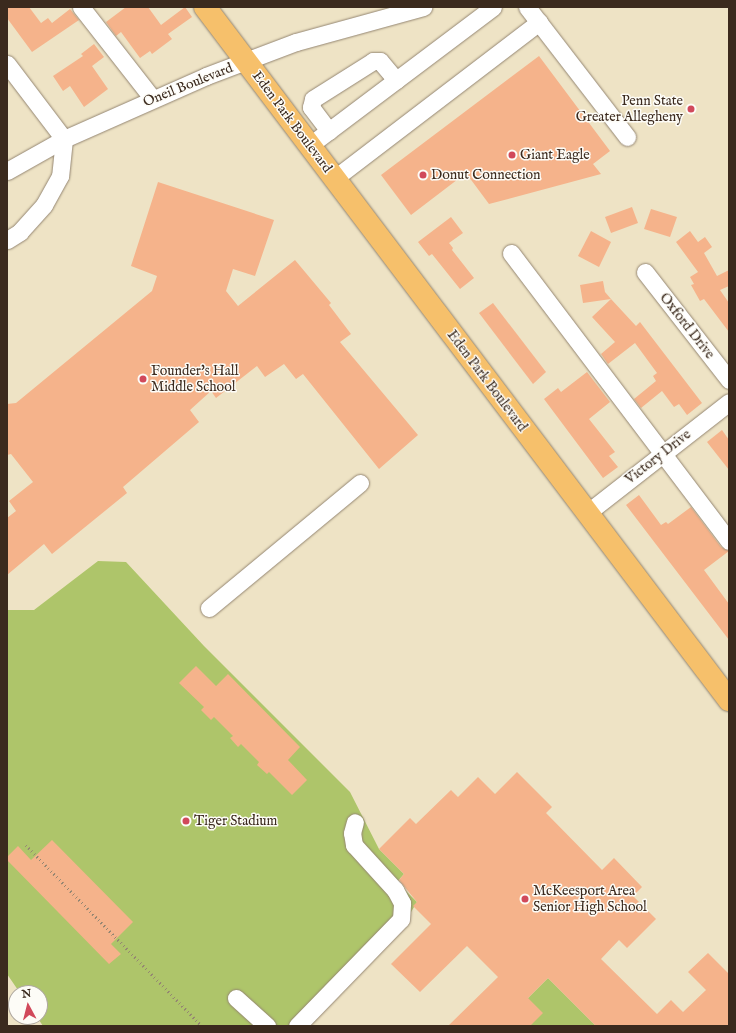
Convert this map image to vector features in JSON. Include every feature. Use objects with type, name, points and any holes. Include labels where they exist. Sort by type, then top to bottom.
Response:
[{"type":"main road","name":"Eden Park Boulevard","points":[[205,7],[729,700]]},
{"type":"street","points":[[81,7],[152,98]]},
{"type":"street","name":"Oneil Boulevard","points":[[7,171],[64,139],[152,98],[296,42],[423,7]]},
{"type":"street","points":[[310,145],[493,7]]},
{"type":"street","points":[[527,7],[627,137]]},
{"type":"street","points":[[335,178],[539,22]]},
{"type":"street","points":[[329,131],[311,107],[313,99],[373,61],[380,61],[396,80]]},
{"type":"street","points":[[7,64],[64,139],[60,176],[44,205],[20,232],[7,240]]},
{"type":"street","points":[[511,253],[729,541]]},
{"type":"street","name":"Oxford Drive","points":[[645,272],[729,380]]},
{"type":"street","name":"Victory Drive","points":[[587,513],[729,402]]},
{"type":"street","points":[[209,608],[360,483]]},
{"type":"street","points":[[297,1026],[400,919],[402,903],[394,890],[354,845],[352,833],[355,822]]},
{"type":"street","points":[[236,998],[266,1026]]},
{"type":"path","points":[[26,845],[202,1026]]},
{"type":"green space","name":"Tiger Stadium","points":[[98,561],[126,562],[204,646],[350,792],[379,849],[404,874],[397,882],[417,902],[405,922],[308,1026],[43,1026],[42,1025],[48,1025],[48,985],[15,985],[7,974],[7,610],[34,610]]},
{"type":"green space","points":[[548,978],[596,1026],[530,1026],[528,998]]},
{"type":"building","points":[[7,7],[29,7],[41,23],[48,18],[52,23],[70,9],[79,20],[32,52],[7,18]]},
{"type":"building","points":[[126,7],[148,7],[161,25],[185,7],[192,17],[168,34],[172,39],[152,54],[150,51],[140,58],[121,32],[116,36],[106,22]]},
{"type":"building","points":[[94,44],[104,57],[92,66],[108,89],[84,107],[70,86],[63,91],[53,76],[83,56],[81,54]]},
{"type":"building","points":[[539,56],[610,151],[593,164],[601,174],[489,204],[466,173],[411,215],[381,175]]},
{"type":"building","name":"Founder's Hall Middle School","points":[[158,182],[274,220],[255,276],[233,269],[226,291],[238,306],[295,260],[331,303],[329,305],[351,334],[340,342],[418,435],[379,469],[303,374],[296,379],[284,364],[265,377],[257,366],[216,398],[211,391],[190,410],[199,422],[123,487],[127,493],[52,554],[44,544],[7,575],[7,518],[16,511],[9,501],[33,482],[11,454],[7,455],[7,404],[16,403],[152,291],[157,276],[131,266]]},
{"type":"building","points":[[632,207],[638,223],[611,233],[605,217]]},
{"type":"building","points":[[651,209],[677,217],[670,237],[644,229]]},
{"type":"building","points":[[451,217],[463,233],[449,243],[453,248],[452,250],[474,278],[460,289],[432,254],[429,256],[418,242]]},
{"type":"building","points":[[591,231],[611,242],[599,267],[578,256]]},
{"type":"building","points":[[690,231],[698,242],[705,237],[712,247],[704,253],[717,276],[729,270],[729,286],[720,290],[729,303],[729,332],[704,299],[700,301],[691,285],[694,284],[690,277],[698,272],[676,242]]},
{"type":"building","points":[[603,281],[605,292],[611,299],[583,303],[580,285]]},
{"type":"building","points":[[611,299],[636,326],[640,322],[702,403],[687,415],[679,404],[674,407],[662,391],[641,408],[634,399],[656,381],[653,376],[657,373],[635,343],[608,364],[601,354],[615,342],[592,317]]},
{"type":"building","points":[[493,303],[546,372],[533,384],[479,313]]},
{"type":"building","points":[[587,372],[610,402],[589,419],[615,452],[609,456],[618,467],[603,478],[544,399],[558,388],[561,392]]},
{"type":"building","points":[[722,430],[729,440],[729,470],[707,442]]},
{"type":"building","points":[[639,495],[661,525],[666,522],[668,524],[691,507],[721,547],[729,551],[704,570],[729,604],[729,640],[626,505]]},
{"type":"building","points":[[196,666],[216,686],[228,674],[300,747],[288,760],[307,780],[292,795],[269,772],[267,774],[257,765],[259,762],[241,744],[238,747],[230,738],[233,736],[214,717],[211,720],[201,710],[204,707],[179,683]]},
{"type":"building","name":"McKeesport Area Senior High School","points":[[517,772],[552,807],[546,813],[602,870],[614,858],[642,887],[633,896],[656,919],[627,948],[619,940],[601,959],[657,1014],[671,1000],[683,1012],[706,990],[688,972],[708,953],[729,974],[729,1026],[596,1026],[548,978],[528,998],[543,1013],[530,1026],[448,1026],[498,977],[467,946],[420,992],[391,964],[431,924],[413,906],[417,902],[399,880],[404,874],[379,849],[410,818],[416,824],[451,790],[458,797],[478,777],[495,794]]},
{"type":"building","points":[[52,840],[133,922],[111,944],[121,954],[109,964],[7,860],[7,857],[18,846],[31,860]]},
{"type":"place","name":"Penn State Greater Allegheny","points":[[691,109]]},
{"type":"place","name":"Giant Eagle","points":[[512,155]]},
{"type":"place","name":"Donut Connection","points":[[423,175]]},
{"type":"place","name":"Founder's Hall Middle School","points":[[143,379]]},
{"type":"place","name":"Tiger Stadium","points":[[186,821]]},
{"type":"place","name":"McKeesport Area Senior High School","points":[[525,899]]}]
